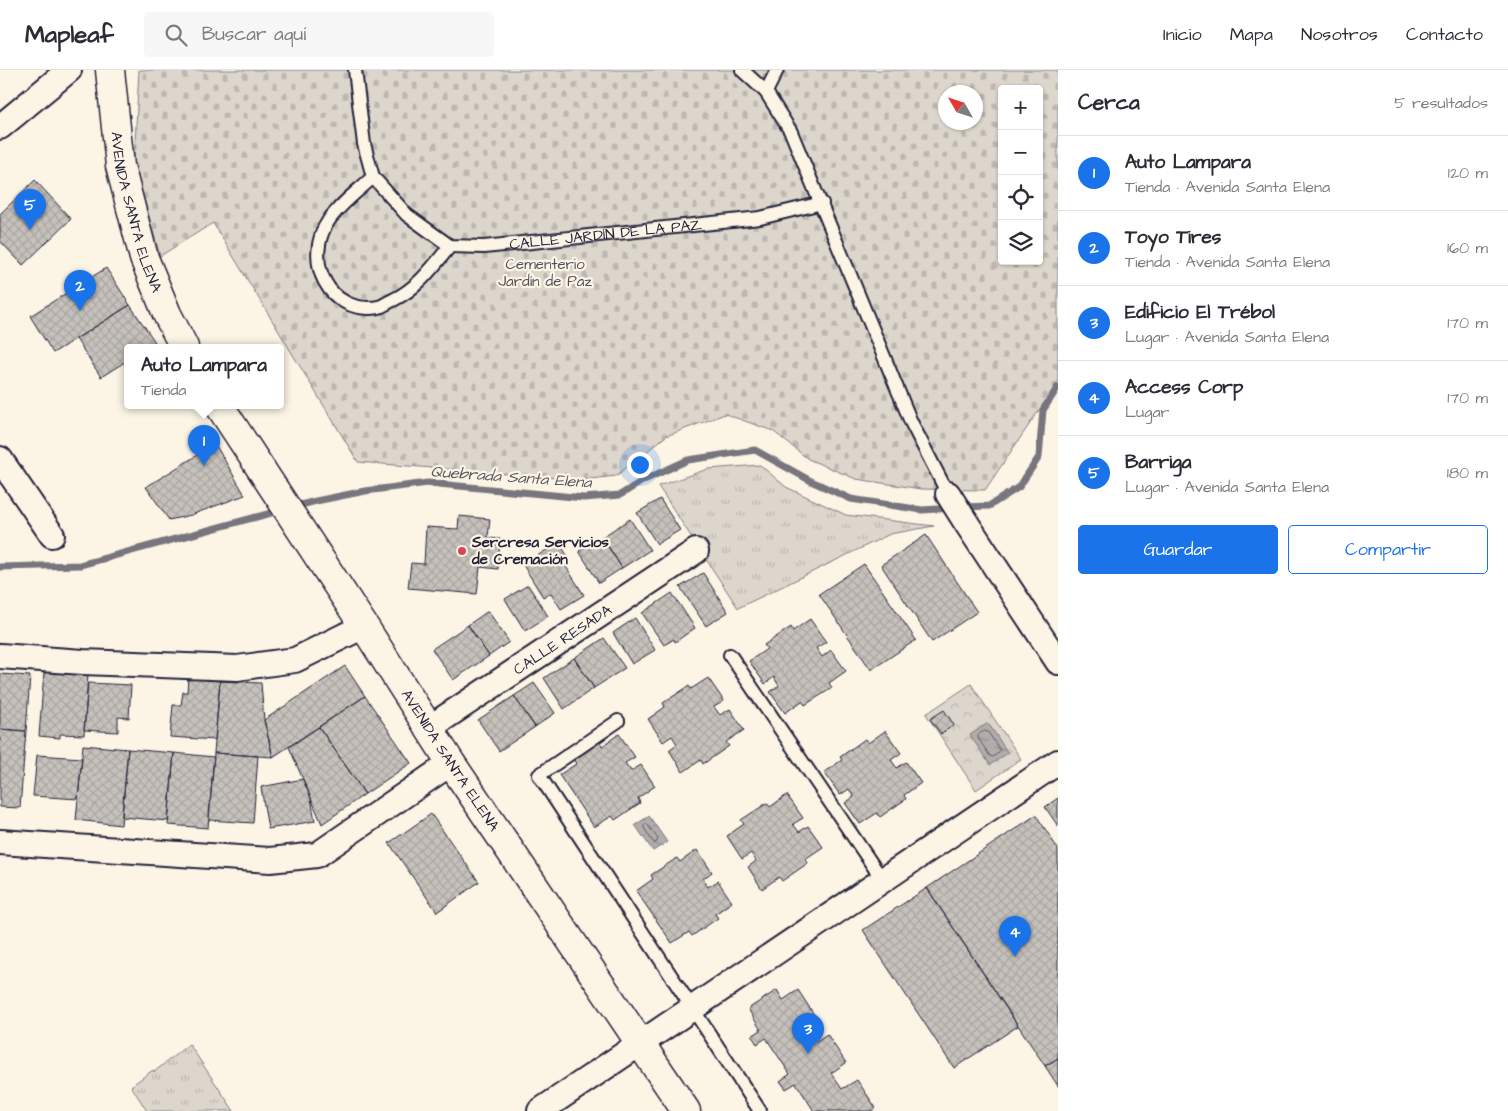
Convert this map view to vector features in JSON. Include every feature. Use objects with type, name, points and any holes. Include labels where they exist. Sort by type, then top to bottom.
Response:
[{"type":"street","points":[[0,127],[69,70]]},
{"type":"street","name":"AVENIDA SANTA ELENA","points":[[110,70],[120,166],[144,258],[167,314],[182,344]]},
{"type":"street","name":"AVENIDA SANTA ELENA","points":[[222,409],[452,763],[686,1111]]},
{"type":"street","points":[[0,459],[52,536]]},
{"type":"street","points":[[948,494],[1058,662]]},
{"type":"street","name":"CALLE RESADA","points":[[429,728],[696,551]]},
{"type":"street","points":[[0,656],[83,662],[237,668],[295,660],[364,626]]},
{"type":"street","points":[[540,1111],[1058,762]]},
{"type":"street","points":[[0,842],[270,860],[317,855],[452,763]]},
{"type":"lane","points":[[355,70],[364,144],[373,178],[407,215],[450,246],[426,277],[403,295],[380,307],[356,306],[334,296],[324,280],[318,261],[320,239],[328,221],[340,207],[373,178]]},
{"type":"lane","points":[[742,70],[766,92],[791,132],[911,422],[948,494]]},
{"type":"lane","points":[[766,92],[777,70]]},
{"type":"lane","name":"CALLE JARDÍN DE LA PAZ","points":[[450,246],[484,247],[760,218],[822,204]]},
{"type":"lane","points":[[730,654],[882,879]]},
{"type":"lane","points":[[618,721],[539,775],[760,1111]]},
{"type":"green space","name":"Cementerio Jardín de Paz","points":[[139,70],[1058,70],[1058,382],[985,490],[921,489],[856,479],[808,459],[773,431],[725,414],[666,436],[616,476],[582,480],[358,462],[213,223],[160,256],[134,162]]},
{"type":"green space","points":[[760,465],[786,487],[846,515],[934,526],[890,534],[738,608],[658,486],[708,469]]},
{"type":"green space","points":[[971,684],[1021,759],[976,790],[926,714]]},
{"type":"green space","points":[[189,1044],[234,1111],[147,1111],[131,1086],[153,1070],[154,1072]]},
{"type":"water","points":[[988,723],[1008,753],[990,765],[970,735]]},
{"type":"water","points":[[649,816],[667,842],[653,851],[635,825]]},
{"type":"building","points":[[35,180],[71,219],[23,265],[0,241],[0,214]]},
{"type":"building","points":[[106,268],[130,305],[53,353],[30,316]]},
{"type":"building","points":[[130,305],[155,342],[152,344],[124,344],[124,363],[101,377],[76,339]]},
{"type":"building","points":[[215,444],[245,495],[191,515],[169,520],[146,487]]},
{"type":"building","points":[[660,499],[680,530],[657,544],[637,513]]},
{"type":"building","name":"Sercresa Servicios de Cremación","points":[[459,516],[490,519],[488,538],[500,539],[498,569],[480,567],[477,594],[408,588],[411,563],[424,564],[426,527],[458,529]]},
{"type":"building","points":[[630,519],[650,550],[622,568],[602,537]]},
{"type":"building","points":[[926,535],[977,612],[932,642],[881,565]]},
{"type":"building","points":[[602,537],[622,568],[599,583],[579,551]]},
{"type":"building","points":[[559,542],[571,562],[565,565],[584,595],[561,609],[551,593],[543,597],[523,565]]},
{"type":"building","points":[[864,564],[916,640],[871,670],[819,594]]},
{"type":"building","points":[[703,573],[728,612],[706,626],[680,587]]},
{"type":"building","points":[[528,585],[548,616],[525,631],[505,599]]},
{"type":"building","points":[[672,593],[695,628],[675,642],[674,639],[664,645],[642,613]]},
{"type":"building","points":[[488,611],[509,642],[489,656],[468,625]]},
{"type":"building","points":[[635,618],[655,650],[632,664],[613,633]]},
{"type":"building","points":[[810,619],[826,642],[816,648],[822,657],[831,650],[846,671],[829,683],[832,688],[805,705],[802,701],[785,713],[770,692],[779,686],[774,677],[765,684],[749,661],[767,649],[764,645],[791,627],[793,631]]},
{"type":"building","points":[[468,625],[489,656],[453,680],[432,649]]},
{"type":"building","points":[[604,638],[625,668],[594,688],[574,658]]},
{"type":"building","points":[[574,658],[594,688],[564,709],[544,678]]},
{"type":"building","points":[[345,666],[365,696],[273,757],[264,720]]},
{"type":"building","points":[[44,672],[88,674],[84,735],[60,734],[60,738],[39,736]]},
{"type":"building","points":[[0,674],[30,676],[26,731],[0,729]]},
{"type":"building","points":[[188,678],[220,681],[215,740],[170,737],[173,705],[181,705],[183,692],[187,692]]},
{"type":"building","points":[[708,678],[724,701],[714,707],[720,715],[730,709],[744,730],[726,742],[729,746],[703,764],[701,760],[683,772],[669,750],[677,744],[672,736],[663,742],[648,719],[665,707],[663,703],[689,686],[691,689]]},
{"type":"building","points":[[220,681],[261,683],[264,720],[273,757],[214,753]]},
{"type":"building","points":[[88,683],[131,685],[129,718],[118,717],[118,732],[84,730]]},
{"type":"building","points":[[534,683],[555,713],[535,727],[514,696]]},
{"type":"building","points":[[365,696],[411,763],[365,794],[319,727]]},
{"type":"building","points":[[514,696],[535,727],[499,751],[478,720]]},
{"type":"building","points":[[944,710],[954,725],[941,734],[930,719]]},
{"type":"building","points":[[319,727],[365,794],[322,824],[289,747]]},
{"type":"building","points":[[0,729],[26,731],[20,808],[0,807]]},
{"type":"building","points":[[885,731],[901,753],[891,760],[897,768],[906,762],[921,783],[904,795],[906,799],[880,817],[877,813],[860,824],[845,803],[854,797],[849,789],[840,795],[824,772],[842,760],[840,757],[865,739],[868,743]]},
{"type":"building","points":[[619,734],[635,757],[625,763],[631,771],[641,765],[655,786],[638,798],[640,803],[615,820],[612,816],[594,827],[559,775],[576,764],[574,760],[600,742],[602,746]]},
{"type":"building","points":[[83,745],[128,749],[121,825],[76,820]]},
{"type":"building","points":[[128,749],[174,753],[168,821],[122,817]]},
{"type":"building","points":[[174,753],[214,757],[208,828],[168,825]]},
{"type":"building","points":[[214,753],[258,756],[253,823],[209,820]]},
{"type":"building","points":[[37,755],[82,758],[78,799],[33,796]]},
{"type":"building","points":[[303,779],[311,798],[315,821],[268,829],[261,787]]},
{"type":"building","points":[[787,795],[803,818],[793,824],[799,832],[808,826],[823,847],[805,859],[808,863],[782,881],[779,877],[762,889],[748,867],[756,861],[751,853],[742,859],[727,836],[744,824],[741,820],[767,803],[770,807]]},
{"type":"building","points":[[1058,798],[1058,826],[1045,807]]},
{"type":"building","points":[[431,814],[479,882],[437,912],[389,843]]},
{"type":"building","points":[[1036,815],[1058,849],[1058,1058],[1045,1066],[927,888]]},
{"type":"building","points":[[697,850],[712,872],[703,879],[708,887],[718,881],[732,902],[715,914],[718,918],[692,936],[689,932],[672,943],[636,891],[653,879],[651,875],[677,858],[680,862]]},
{"type":"building","points":[[927,888],[1018,1026],[954,1068],[863,930]]},
{"type":"building","points":[[777,990],[783,1000],[798,990],[817,1019],[803,1029],[812,1044],[827,1034],[846,1063],[831,1073],[842,1089],[857,1080],[876,1108],[871,1111],[814,1111],[796,1083],[786,1089],[780,1081],[790,1074],[766,1038],[757,1044],[752,1036],[761,1030],[748,1009]]},
{"type":"building","points":[[1058,1058],[1058,1086],[1045,1066]]},
{"type":"waterway","name":"Quebrada Santa Elena","points":[[962,507],[989,506],[1019,487],[1039,457],[1043,410],[1058,387]]},
{"type":"waterway","name":"Quebrada Santa Elena","points":[[293,507],[365,491],[428,483],[584,498],[620,495],[644,480],[688,460],[755,450],[811,481],[851,499],[922,510],[952,508]]},
{"type":"waterway","name":"Quebrada Santa Elena","points":[[0,567],[80,565],[282,510]]},
{"type":"place","name":"Barriga","points":[[30,230]]},
{"type":"place","name":"Toyo Tires","points":[[80,311]]},
{"type":"place","name":"Auto Lampara","points":[[204,466]]},
{"type":"place","name":"Sercresa Servicios de Cremación","points":[[462,551]]},
{"type":"place","name":"Access Corp","points":[[1015,957]]},
{"type":"place","name":"Edificio El Trébol","points":[[808,1054]]}]
